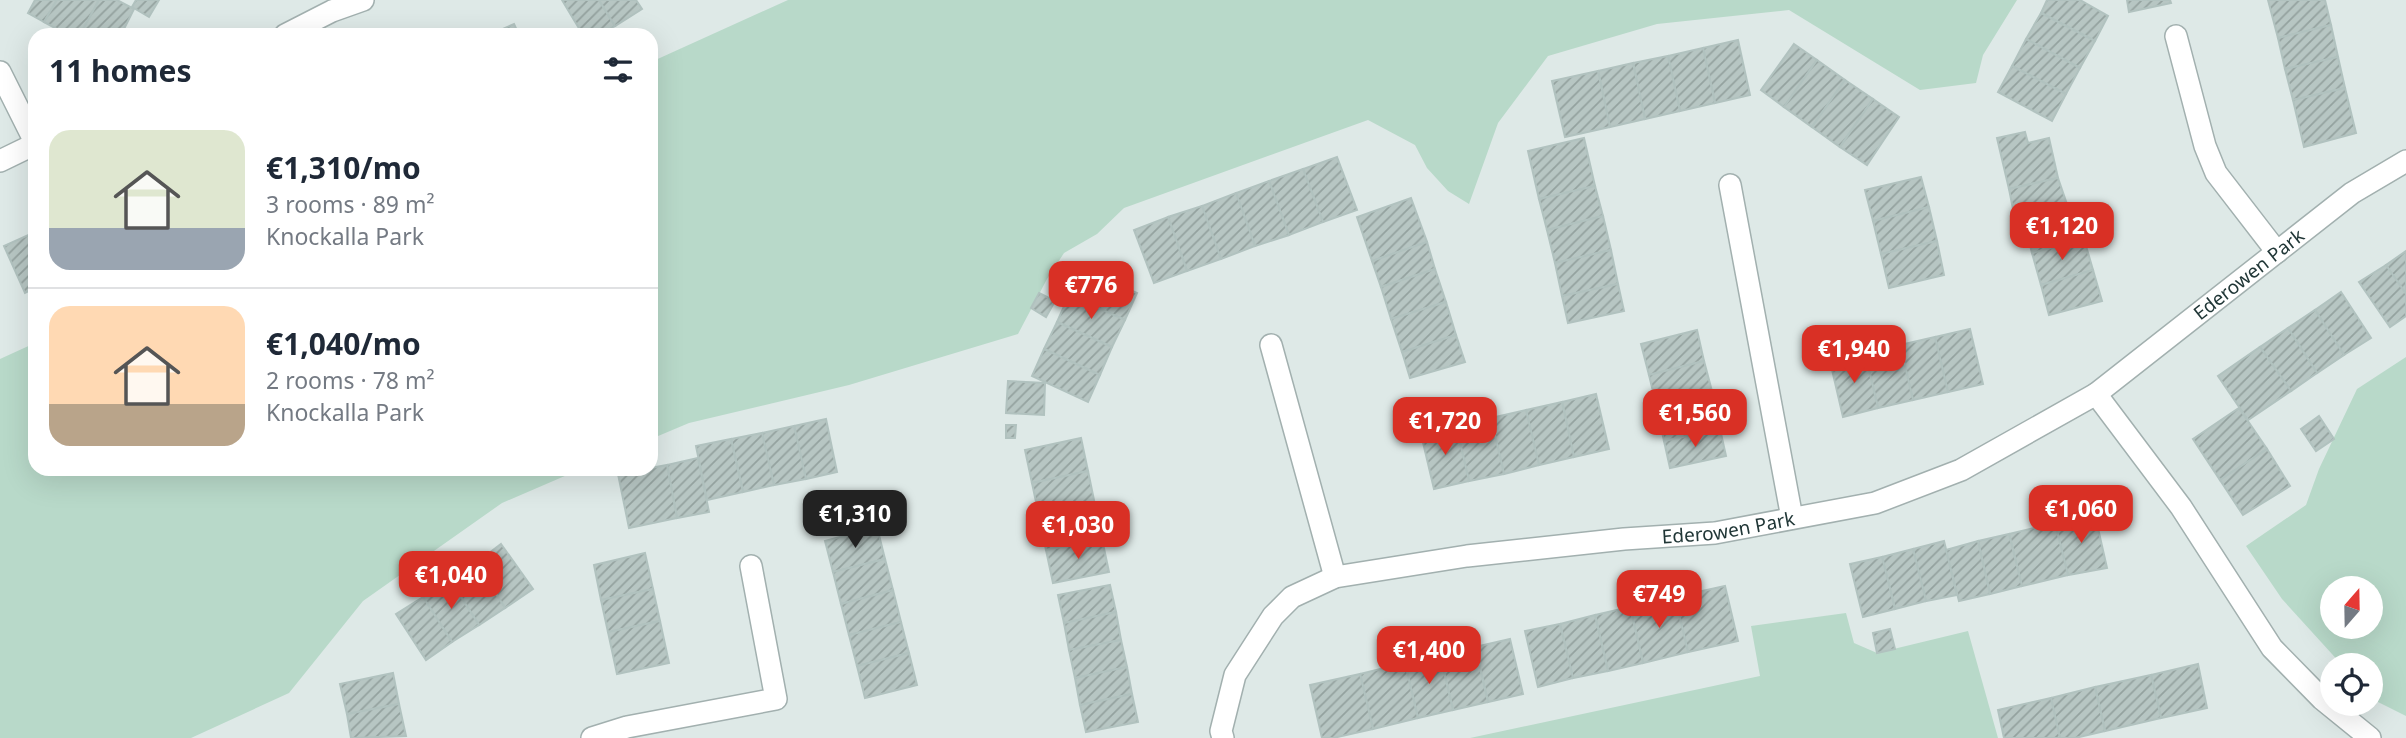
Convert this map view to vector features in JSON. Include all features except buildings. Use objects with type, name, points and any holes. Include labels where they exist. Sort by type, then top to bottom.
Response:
[{"type":"street","points":[[296,28],[331,6],[363,0]]},
{"type":"street","points":[[2176,36],[2205,146],[2216,173],[2277,252]]},
{"type":"street","points":[[0,72],[28,129]]},
{"type":"street","points":[[0,161],[28,147]]},
{"type":"street","name":"Ederowen Park","points":[[1223,738],[1222,731],[1235,675],[1273,616],[1292,597],[1335,577],[1467,556],[1624,539],[1715,533],[1875,503],[1961,470],[2096,394],[2352,193],[2406,161]]},
{"type":"street","points":[[1730,185],[1792,518]]},
{"type":"street","points":[[1271,345],[1335,577]]},
{"type":"street","points":[[2096,394],[2181,507],[2272,648],[2322,699],[2370,738]]},
{"type":"street","points":[[592,738],[628,733],[776,699],[751,566]]},
{"type":"green space","points":[[788,0],[2017,0],[1983,55],[1976,83],[1920,90],[1789,10],[1657,24],[1548,56],[1498,123],[1469,204],[1448,191],[1427,168],[1415,145],[1368,120],[1124,208],[1097,234],[1064,253],[1018,334],[849,385],[689,423],[658,436],[658,59]]},
{"type":"green space","points":[[28,346],[28,476],[565,476],[502,503],[363,601],[289,693],[191,738],[0,738],[0,359]]},
{"type":"green space","points":[[2406,357],[2406,716],[2383,704],[2383,653],[2331,653],[2282,599],[2246,546],[2306,505],[2319,469],[2357,389]]},
{"type":"green space","points":[[1846,613],[1854,643],[1877,653],[1968,631],[1998,738],[1470,738],[1760,676],[1751,626]]}]
